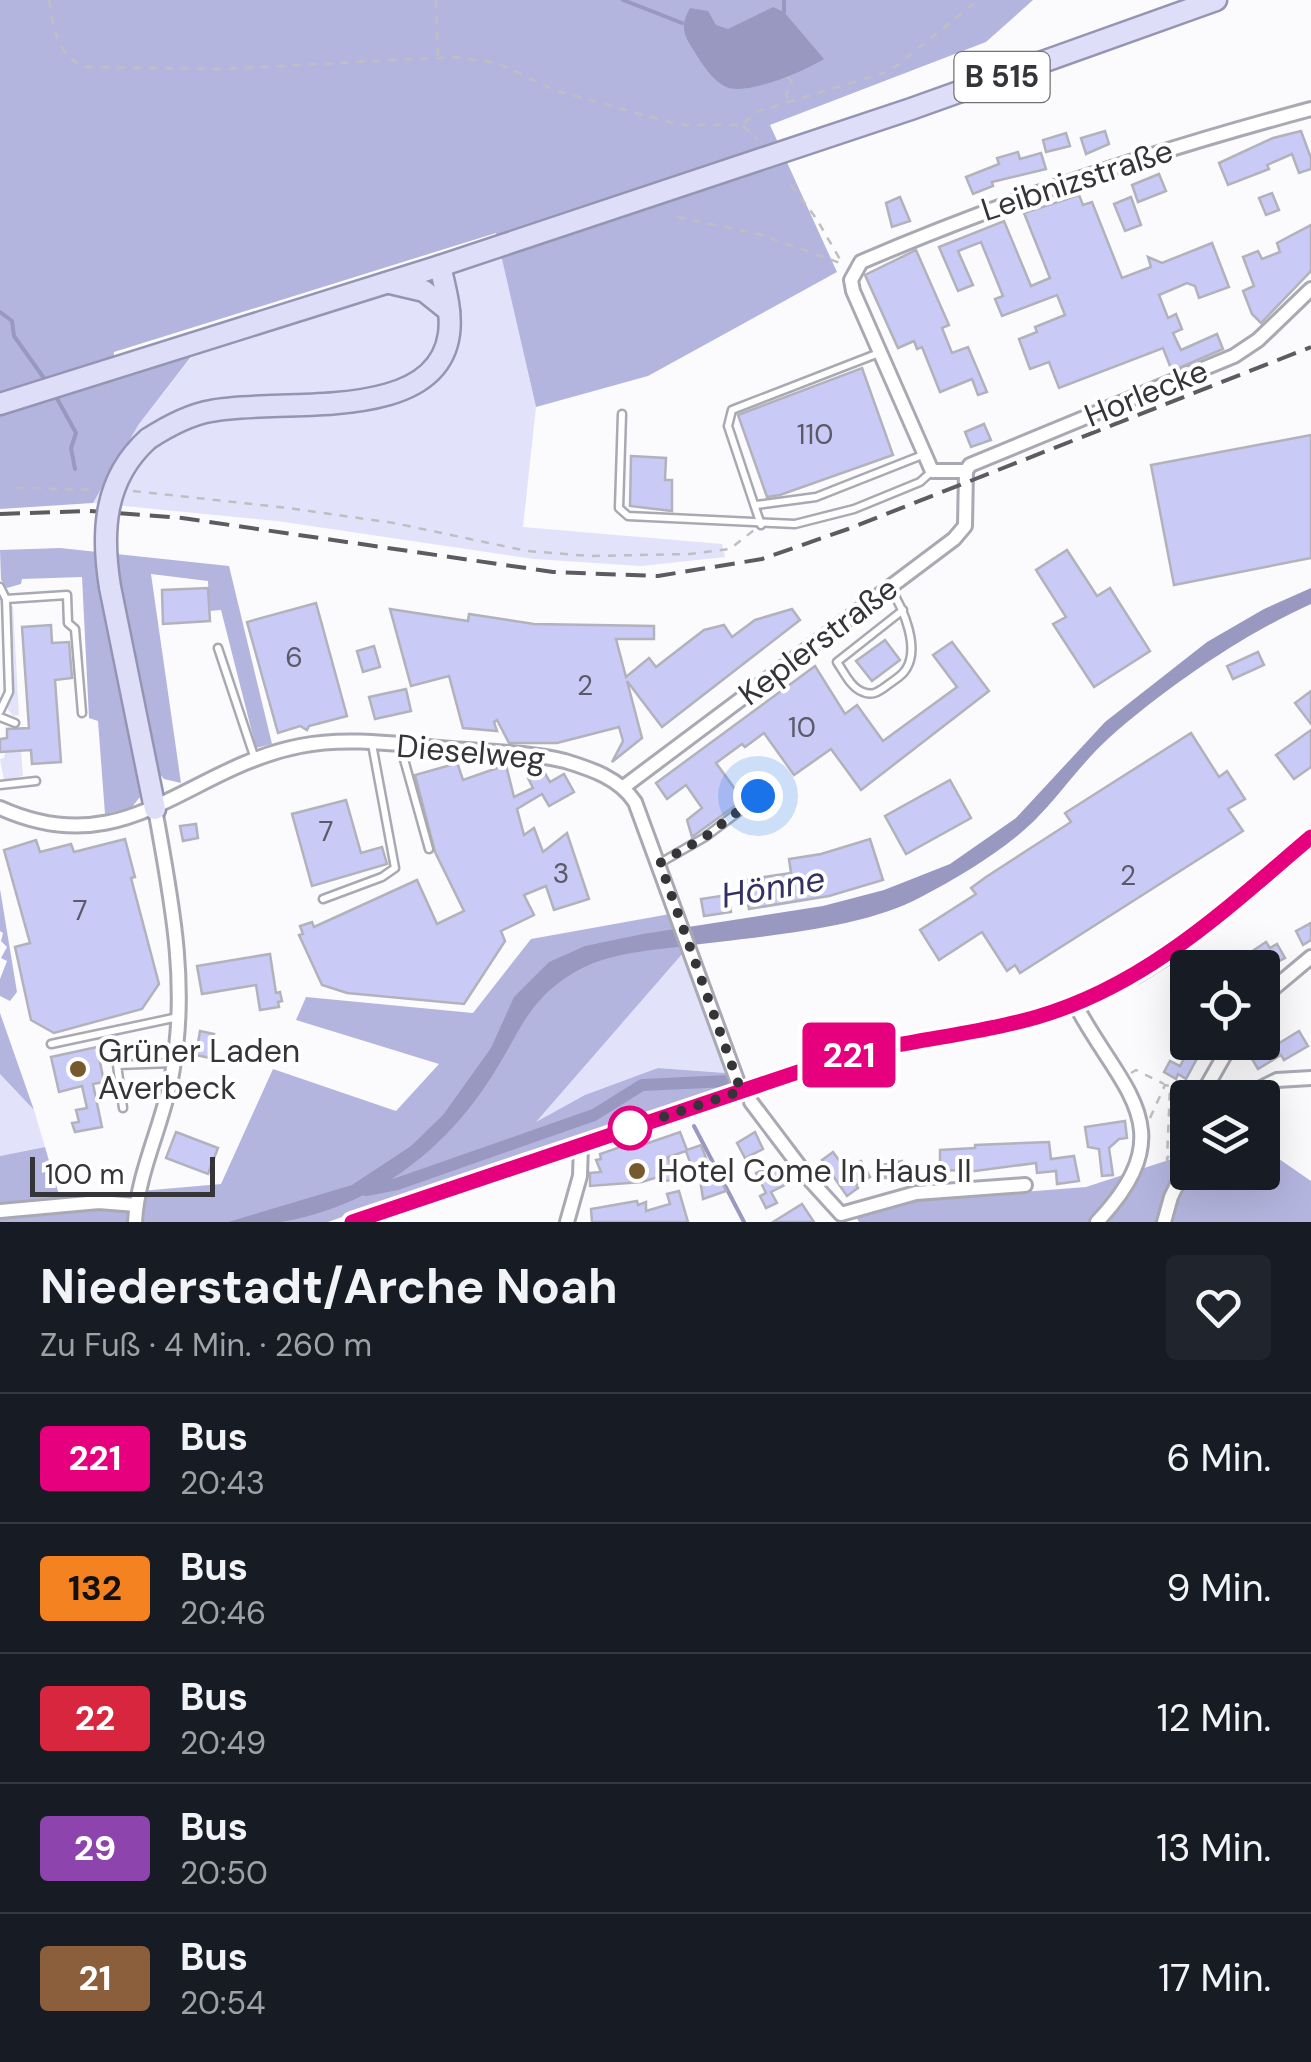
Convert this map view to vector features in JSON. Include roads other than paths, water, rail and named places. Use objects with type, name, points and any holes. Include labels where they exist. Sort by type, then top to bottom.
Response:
[{"type":"main road","name":"B 515","points":[[0,404],[440,266],[910,109],[1216,0]]},
{"type":"main road","points":[[155,809],[106,550],[108,507],[126,464],[148,439],[176,422],[210,411],[388,396],[419,382],[440,361],[449,336],[449,311],[440,266]]},
{"type":"main road","points":[[388,282],[424,292],[449,311]]},
{"type":"street","name":"Leibnizstraße","points":[[880,353],[853,291],[853,273],[861,262],[1034,192],[1311,108]]},
{"type":"street","name":"Horlecke","points":[[966,471],[970,466],[1234,356],[1258,340],[1311,289]]},
{"type":"street","points":[[880,353],[932,472],[966,471]]},
{"type":"street","name":"Keplerstraße","points":[[625,786],[954,539],[965,526],[966,471]]},
{"type":"street","name":"Dieselweg","points":[[0,796],[2,809],[62,826],[108,825],[155,809],[255,760],[303,745],[372,743],[562,760],[625,786]]},
{"type":"street","points":[[625,786],[646,824],[746,1096],[810,1180],[846,1218],[916,1192],[1025,1185]]},
{"type":"street","points":[[135,1222],[136,1205],[174,1063],[179,1017],[178,946],[155,809]]},
{"type":"street","points":[[352,1222],[581,1144],[746,1096],[855,1054],[1006,1025],[1075,1004],[1138,975],[1173,952],[1311,837]]},
{"type":"street","points":[[1280,983],[1311,958]]},
{"type":"street","points":[[1075,1004],[1136,1104],[1142,1137],[1136,1169],[1127,1187],[1098,1222]]},
{"type":"street","points":[[1277,1080],[1311,1078]]},
{"type":"street","points":[[567,1222],[580,1176],[581,1144]]},
{"type":"street","points":[[1164,1222],[1175,1190]]},
{"type":"street","points":[[0,1211],[99,1202],[136,1205]]},
{"type":"lane","points":[[761,525],[728,426],[732,410],[880,353]]},
{"type":"lane","points":[[622,414],[619,508],[628,516],[795,524],[854,508],[920,482],[932,472]]},
{"type":"lane","points":[[756,504],[816,496],[924,454]]},
{"type":"lane","points":[[0,587],[6,598],[4,649],[9,692],[0,714],[15,723]]},
{"type":"lane","points":[[890,588],[903,610],[909,643],[907,668],[879,692],[862,692],[837,662],[903,610]]},
{"type":"lane","points":[[6,598],[66,596],[68,623],[76,629],[82,713]]},
{"type":"lane","points":[[218,648],[255,760]]},
{"type":"lane","points":[[323,899],[382,877],[395,868],[372,743]]},
{"type":"lane","points":[[400,745],[429,849]]},
{"type":"lane","points":[[0,786],[36,781]]},
{"type":"lane","points":[[660,863],[705,837],[758,796]]},
{"type":"lane","points":[[51,1044],[179,1017]]},
{"type":"lane","points":[[123,1108],[117,1065],[174,1063]]},
{"type":"waterway","points":[[623,0],[682,23]]},
{"type":"waterway","points":[[784,0],[784,12]]},
{"type":"waterway","points":[[0,312],[12,321],[14,336],[46,381]]},
{"type":"waterway","points":[[54,393],[76,433],[71,448],[75,469]]},
{"type":"waterway","points":[[366,1190],[397,1184],[594,1115],[642,1085],[728,1081]]},
{"type":"waterway","points":[[694,1126],[744,1222]]},
{"type":"railway","points":[[0,514],[89,511],[182,518],[553,572],[658,576],[762,559],[848,529],[1311,347]]},
{"type":"place","name":"Grüner Laden Averbeck","points":[[78,1069]]},
{"type":"place","name":"Hotel Come In Haus II","points":[[637,1171]]},
{"type":"water label","name":"Hönne","points":[[773,887]]}]
